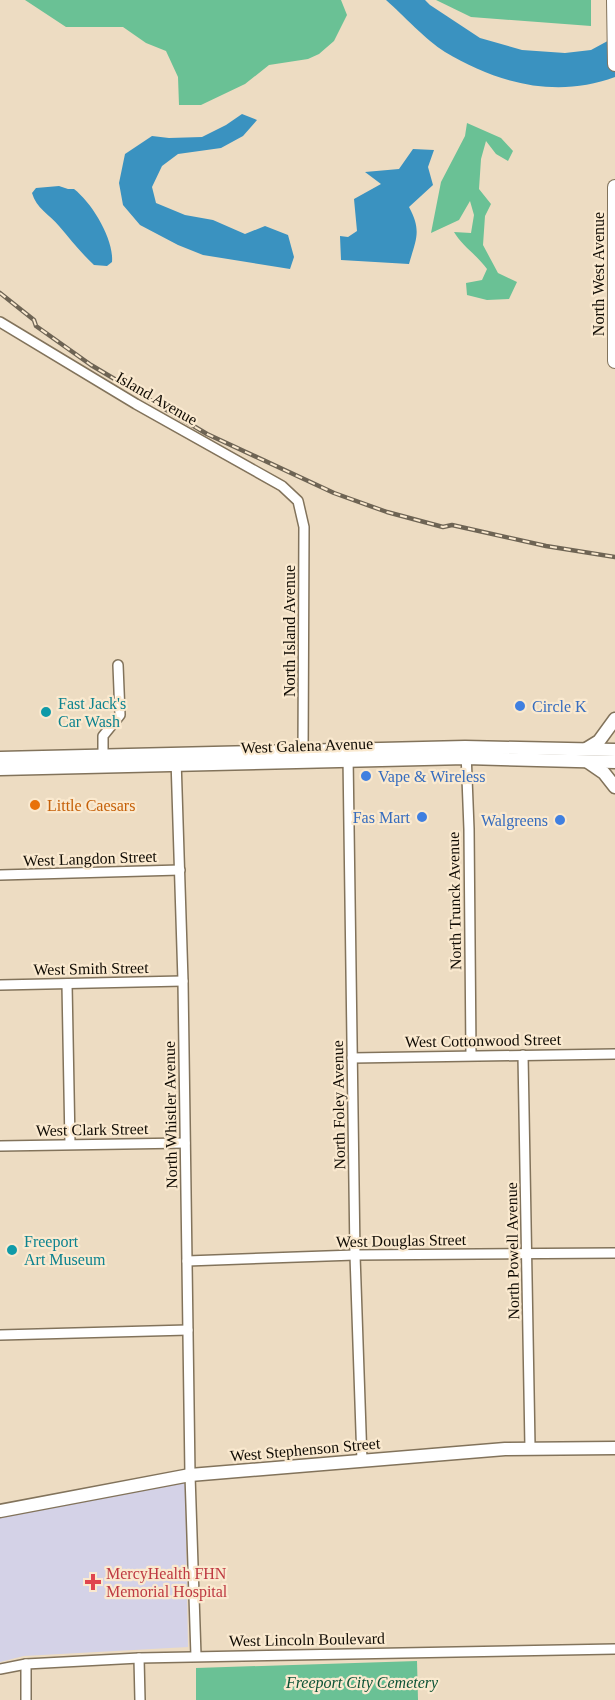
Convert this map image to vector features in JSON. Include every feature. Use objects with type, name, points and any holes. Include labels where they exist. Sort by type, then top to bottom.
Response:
[{"type":"main road","points":[[614,1],[615,64]]},
{"type":"main road","name":"North West Avenue","points":[[615,187],[615,361]]},
{"type":"main road","points":[[615,719],[586,755],[615,787]]},
{"type":"main road","name":"West Galena Avenue","points":[[0,769],[303,756],[466,753],[586,755],[615,750]]},
{"type":"main road","name":"West Galena Avenue","points":[[586,755],[615,762]]},
{"type":"main road","name":"West Galena Avenue","points":[[0,758],[103,756],[176,760]]},
{"type":"main road","name":"West Stephenson Street","points":[[0,1511],[190,1475],[530,1448],[615,1448]]},
{"type":"street","name":"Island Avenue","points":[[0,322],[136,404],[282,486],[298,501]]},
{"type":"street","name":"North Island Avenue","points":[[298,501],[304,527],[303,756]]},
{"type":"street","points":[[103,756],[103,736],[120,716],[118,664]]},
{"type":"street","name":"North Trunck Avenue","points":[[466,753],[471,1055]]},
{"type":"street","name":"North Foley Avenue","points":[[348,755],[355,1255],[362,1461]]},
{"type":"street","name":"North Whistler Avenue","points":[[176,760],[183,981],[190,1475],[196,1656]]},
{"type":"street","name":"West Langdon Street","points":[[0,875],[180,870]]},
{"type":"street","name":"West Smith Street","points":[[0,985],[183,981]]},
{"type":"street","points":[[67,984],[70,1144]]},
{"type":"street","name":"North Powell Avenue","points":[[524,1054],[530,1448]]},
{"type":"street","name":"West Cottonwood Street","points":[[352,1058],[615,1054]]},
{"type":"street","name":"West Clark Street","points":[[0,1146],[185,1143]]},
{"type":"street","name":"West Douglas Street","points":[[187,1261],[355,1255],[615,1253]]},
{"type":"street","points":[[0,1335],[188,1330]]},
{"type":"street","name":"West Lincoln Boulevard","points":[[0,1669],[26,1664],[196,1656],[615,1648]]},
{"type":"street","points":[[139,1658],[140,1700]]},
{"type":"street","points":[[26,1664],[26,1700]]},
{"type":"shaded area","name":"MercyHealth FHN Memorial Hospital","points":[[185,1480],[188,1647],[24,1656],[0,1662],[0,1516]]},
{"type":"green space","points":[[25,0],[341,0],[347,15],[334,41],[319,54],[308,59],[269,65],[245,84],[201,105],[179,105],[178,77],[166,51],[146,43],[123,27],[66,27]]},
{"type":"green space","points":[[436,0],[591,0],[591,26],[471,17]]},
{"type":"green space","points":[[467,123],[501,138],[513,151],[508,161],[496,154],[486,141],[481,159],[479,189],[491,204],[485,216],[483,245],[498,273],[517,282],[509,299],[487,300],[467,295],[466,283],[482,280],[487,269],[454,232],[471,233],[474,215],[470,201],[459,220],[431,233],[441,182],[465,136]]},
{"type":"green space","name":"Freeport City Cemetery","points":[[417,1661],[418,1700],[196,1700],[196,1668]]},
{"type":"water","points":[[386,0],[425,0],[480,38],[522,50],[565,53],[591,50],[615,37],[615,77],[593,84],[549,87],[527,84],[485,72],[438,47]]},
{"type":"water","points":[[242,114],[257,120],[243,136],[221,148],[178,154],[162,166],[152,187],[156,203],[185,215],[213,220],[245,234],[265,226],[288,235],[294,257],[290,269],[203,255],[140,225],[123,205],[119,183],[125,154],[152,136],[202,137]]},
{"type":"water","points":[[413,149],[434,150],[428,167],[433,185],[409,207],[417,229],[409,264],[341,260],[340,236],[348,237],[357,231],[354,199],[381,184],[365,172],[399,169]]},
{"type":"water","points":[[59,186],[74,189],[81,195],[106,232],[112,253],[112,262],[107,266],[94,265],[40,207],[32,193],[36,188]]},
{"type":"railway","points":[[0,293],[34,320],[36,326],[91,365],[207,434],[334,493],[387,512],[443,527],[452,525],[546,546],[615,557]]},
{"type":"place","name":"Circle K","points":[[520,706]]},
{"type":"place","name":"Fast Jack's Car Wash","points":[[46,712]]},
{"type":"place","name":"Vape & Wireless","points":[[366,776]]},
{"type":"place","name":"Little Caesars","points":[[35,805]]},
{"type":"place","name":"Fas Mart","points":[[422,817]]},
{"type":"place","name":"Walgreens","points":[[560,820]]},
{"type":"place","name":"Freeport Art Museum","points":[[12,1250]]},
{"type":"place","name":"MercyHealth FHN Memorial Hospital","points":[[93,1582]]}]
